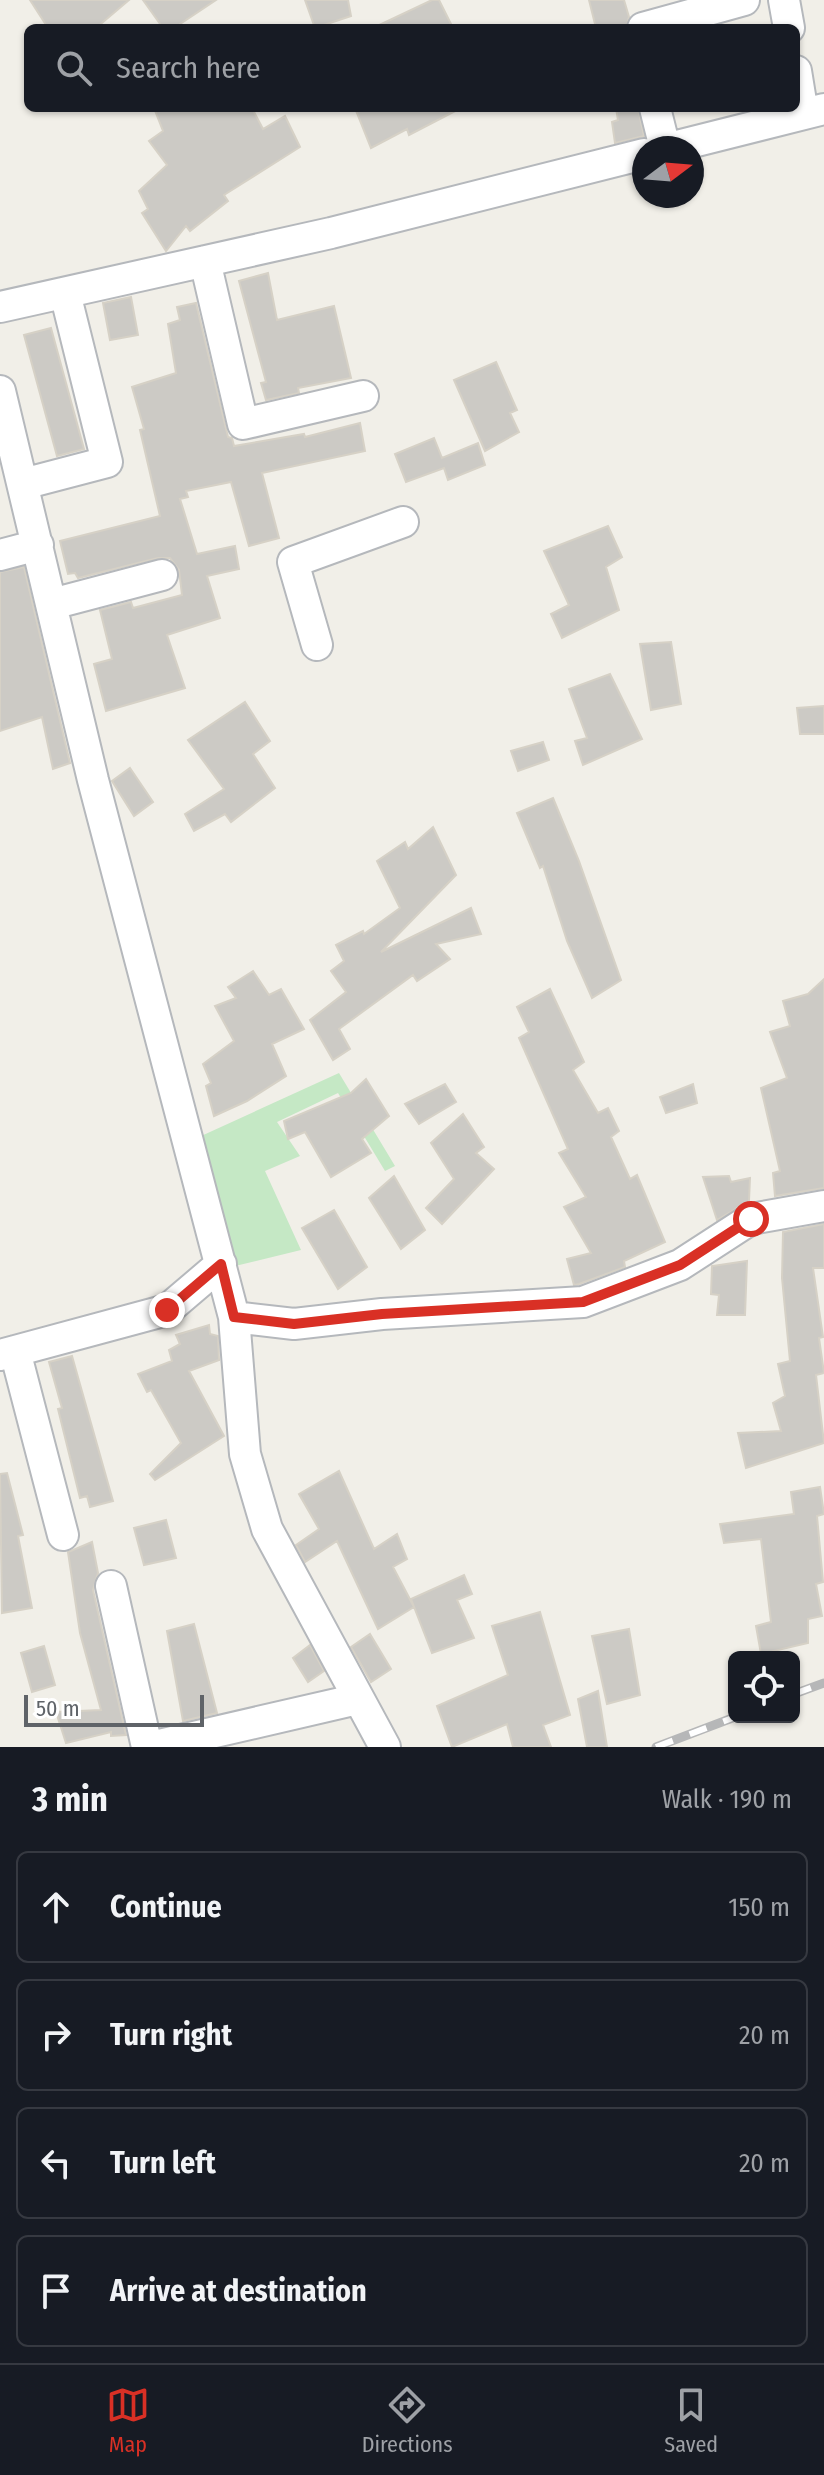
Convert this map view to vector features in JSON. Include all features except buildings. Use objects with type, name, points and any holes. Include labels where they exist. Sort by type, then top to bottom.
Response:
[{"type":"street","points":[[657,24],[744,0]]},
{"type":"street","points":[[784,0],[788,24]]},
{"type":"street","points":[[704,139],[814,112],[800,80]]},
{"type":"street","points":[[656,112],[663,136]]},
{"type":"street","points":[[0,307],[205,261],[632,157]]},
{"type":"street","points":[[205,261],[243,424],[363,396]]},
{"type":"street","points":[[23,484],[107,462],[65,293]]},
{"type":"street","points":[[0,391],[93,780],[234,1317],[245,1454],[267,1529],[385,1747]]},
{"type":"street","points":[[317,645],[293,562],[403,522]]},
{"type":"street","points":[[0,555],[38,545]]},
{"type":"street","points":[[52,604],[162,575]]},
{"type":"street","points":[[234,1317],[294,1324],[382,1314],[583,1302],[680,1265],[751,1219],[824,1206]]},
{"type":"street","points":[[63,1535],[7,1353],[167,1310],[221,1264]]},
{"type":"street","points":[[111,1586],[148,1747],[358,1699]]},
{"type":"green space","points":[[339,1073],[395,1166],[385,1171],[338,1093],[277,1122],[300,1156],[265,1171],[301,1250],[231,1267],[199,1137]]},
{"type":"railway","points":[[800,1692],[824,1683]]},
{"type":"railway","points":[[656,1747],[728,1720]]},
{"type":"route","points":[[167,1310],[221,1264],[234,1317],[294,1324],[382,1314],[583,1302],[680,1265],[751,1219]]}]
